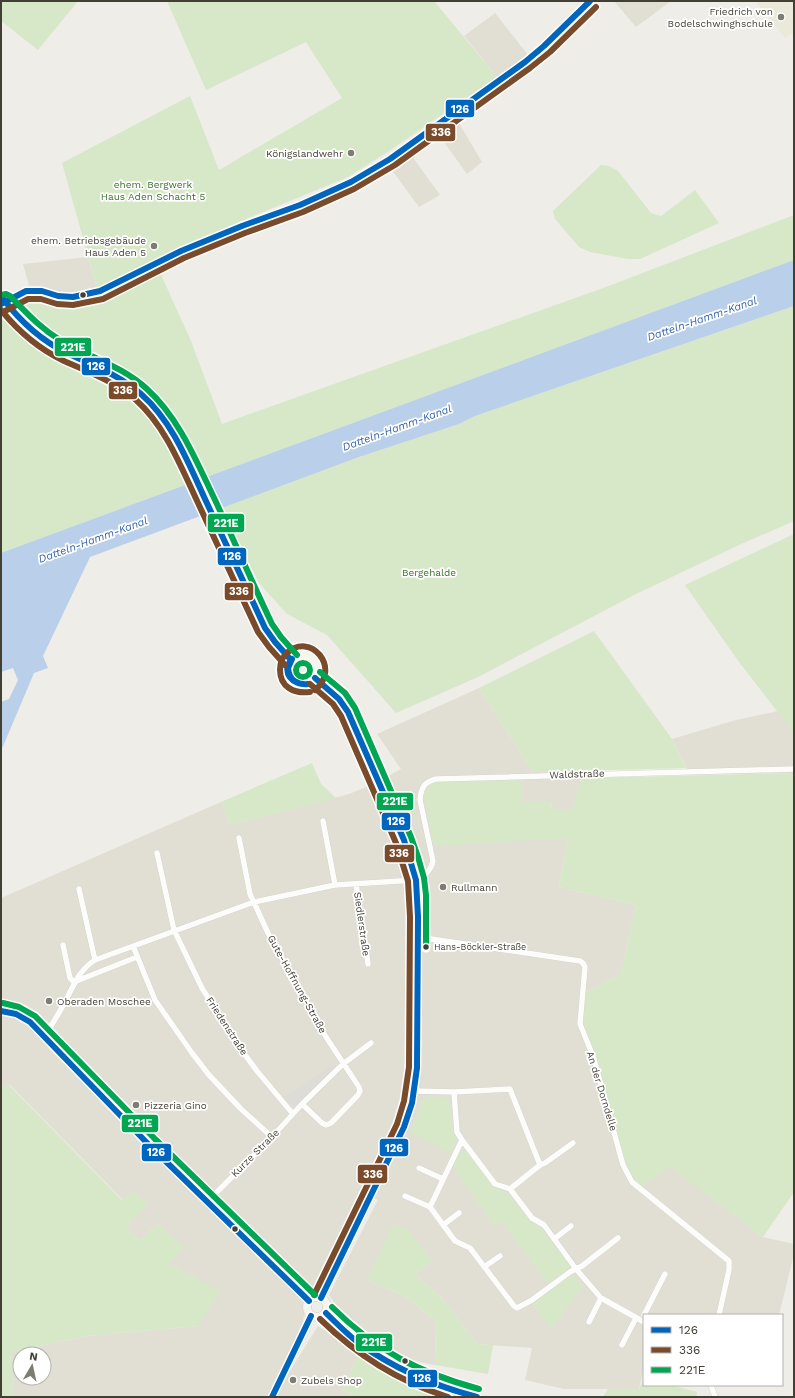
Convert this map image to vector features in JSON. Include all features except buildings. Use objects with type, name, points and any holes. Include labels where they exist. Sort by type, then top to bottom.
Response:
[{"type":"main road","points":[[2,301],[22,322],[44,339],[117,377],[142,395],[164,419],[176,438],[194,474],[265,628],[291,660]]},
{"type":"main road","points":[[304,655],[313,659],[318,670],[315,678],[309,684],[305,685],[292,681],[288,668],[291,660],[295,657],[304,655]]},
{"type":"main road","points":[[315,678],[339,699],[355,726],[404,840],[416,880],[418,896],[417,1068],[415,1092],[410,1114],[321,1298]]},
{"type":"main road","points":[[1,1011],[23,1016],[45,1036],[149,1144],[309,1301]]},
{"type":"main road","points":[[312,1298],[321,1298],[326,1302],[326,1313],[319,1318],[312,1316],[307,1308],[309,1301],[312,1298]]},
{"type":"main road","points":[[326,1313],[361,1345],[398,1368],[437,1385],[477,1397]]},
{"type":"main road","points":[[272,1397],[312,1316]]},
{"type":"street","points":[[2,301],[26,291],[42,291],[58,296],[73,297],[100,290],[181,251],[242,226],[300,205],[351,182],[396,155],[525,62],[544,46],[590,1]]},
{"type":"street","name":"Waldstraße","points":[[416,880],[431,869],[433,861],[420,800],[420,792],[428,780],[794,769]]},
{"type":"street","points":[[323,821],[335,885]]},
{"type":"street","points":[[239,838],[250,894],[254,902]]},
{"type":"street","points":[[157,853],[174,930]]},
{"type":"street","points":[[45,1036],[66,1000],[74,982],[88,964],[95,960],[254,902],[335,885],[416,880]]},
{"type":"street","name":"Siedlerstraße","points":[[356,884],[368,964]]},
{"type":"street","points":[[79,889],[95,960]]},
{"type":"street","name":"Gute-Hoffnung-Straße","points":[[254,902],[282,960],[343,1064]]},
{"type":"street","name":"Friedenstraße","points":[[174,930],[202,988],[218,1016],[257,1071],[293,1114]]},
{"type":"street","name":"An der Dorndelle","points":[[418,937],[573,960],[583,963],[585,967],[580,1024],[593,1056],[623,1165],[632,1182],[729,1261],[729,1270],[719,1314]]},
{"type":"street","points":[[63,945],[70,978],[74,982]]},
{"type":"street","points":[[133,946],[155,1000],[192,1053],[209,1075],[241,1109],[272,1137]]},
{"type":"street","points":[[74,982],[137,957]]},
{"type":"street","name":"Kurze Straße","points":[[207,1202],[343,1064],[371,1043]]},
{"type":"street","points":[[302,1104],[322,1123],[326,1125],[331,1123],[358,1095],[360,1091],[343,1064]]},
{"type":"street","points":[[415,1092],[454,1092],[510,1089],[540,1165]]},
{"type":"street","points":[[454,1092],[457,1132],[495,1184],[510,1190],[532,1218],[544,1225],[576,1269],[601,1298],[642,1318],[622,1345]]},
{"type":"street","points":[[430,1207],[462,1140]]},
{"type":"street","points":[[510,1190],[540,1165],[573,1143]]},
{"type":"street","points":[[419,1168],[443,1179]]},
{"type":"street","points":[[405,1196],[430,1207],[455,1241],[470,1248],[517,1308],[532,1300],[618,1238]]},
{"type":"street","points":[[442,1225],[459,1213]]},
{"type":"street","points":[[554,1239],[571,1226]]},
{"type":"street","points":[[484,1267],[500,1256]]},
{"type":"street","points":[[644,1314],[665,1274]]},
{"type":"street","points":[[588,1322],[601,1298]]},
{"type":"street","points":[[711,1386],[715,1397]]},
{"type":"shaded area","points":[[614,1],[671,1],[636,27]]},
{"type":"shaded area","name":"Friedrich von Bodelschwinghschule","points":[[755,1],[794,1],[794,33],[785,38]]},
{"type":"shaded area","points":[[495,13],[528,55],[497,77],[464,36]]},
{"type":"shaded area","points":[[456,118],[482,162],[467,174],[436,131]]},
{"type":"shaded area","points":[[409,152],[440,195],[419,207],[388,165]]},
{"type":"shaded area","points":[[88,257],[97,288],[74,294],[60,293],[45,287],[29,286],[23,264]]},
{"type":"shaded area","points":[[479,688],[533,772],[581,771],[581,778],[573,810],[552,810],[551,802],[522,802],[522,779],[434,782],[568,838],[559,887],[636,905],[621,974],[586,992],[594,1051],[613,1119],[623,1165],[640,1188],[670,1166],[763,1237],[794,1244],[794,1254],[779,1314],[643,1314],[643,1371],[639,1389],[564,1389],[525,1380],[532,1348],[477,1344],[442,1298],[414,1274],[432,1262],[367,1280],[405,1296],[436,1322],[435,1365],[409,1360],[369,1339],[345,1318],[329,1295],[378,1200],[362,1192],[306,1303],[303,1321],[270,1397],[13,1397],[13,1386],[52,1386],[52,1346],[40,1346],[87,1336],[199,1326],[169,1264],[158,1224],[140,1241],[125,1228],[147,1205],[123,1200],[10,1085],[1,1088],[1,898],[221,802],[230,825],[349,794],[376,783],[401,769],[377,734]]},
{"type":"shaded area","points":[[778,711],[794,733],[794,773],[690,775],[672,739],[736,720]]},
{"type":"shaded area","points":[[334,1065],[336,1068],[294,1108],[284,1097]]},
{"type":"shaded area","points":[[318,1326],[359,1354],[342,1390],[357,1397],[274,1397]]},
{"type":"shaded area","points":[[11,1351],[12,1351],[12,1374]]},
{"type":"green space","points":[[1,1],[78,1],[38,50],[1,21]]},
{"type":"green space","name":"ehem. Bergwerk Haus Aden Schacht 5","points":[[167,1],[434,1],[497,77],[386,153],[348,177],[241,221],[134,273],[97,288],[62,163],[190,96],[219,170],[342,98],[306,42],[206,90]]},
{"type":"green space","points":[[601,165],[609,166],[618,171],[651,213],[661,216],[695,190],[719,223],[640,259],[628,259],[590,252],[579,247],[555,219],[553,211]]},
{"type":"green space","points":[[794,215],[794,260],[1,553],[1,308],[4,306],[30,337],[64,358],[118,383],[141,400],[160,422],[176,448],[188,477],[202,472],[175,419],[154,394],[125,371],[61,339],[34,321],[25,310],[21,298],[28,294],[37,293],[45,295],[56,302],[78,303],[158,268],[191,341],[222,424],[606,287]]},
{"type":"green space","name":"Bergehalde","points":[[794,306],[794,521],[741,544],[634,595],[478,677],[396,713],[327,635],[287,614],[259,583],[226,519],[212,523],[206,513],[359,457],[459,424],[475,416]]},
{"type":"green space","points":[[794,534],[794,733],[739,662],[685,585]]},
{"type":"green space","points":[[594,631],[672,739],[686,768],[533,772],[479,688]]},
{"type":"green space","points":[[312,763],[321,784],[336,798],[230,825],[221,802]]},
{"type":"green space","points":[[794,773],[794,1192],[763,1237],[670,1167],[640,1188],[623,1165],[613,1119],[597,1060],[583,1022],[586,992],[621,974],[636,905],[559,887],[568,838],[434,846],[424,796],[427,788],[434,782],[522,778],[522,802],[551,802],[552,810],[573,810],[581,778]]},
{"type":"green space","points":[[9,1085],[122,1200],[133,1191],[148,1205],[125,1228],[140,1241],[158,1224],[184,1247],[169,1264],[220,1291],[199,1326],[87,1336],[40,1346],[12,1346],[13,1397],[1,1397],[1,1088]]},
{"type":"green space","points":[[424,1097],[443,1097],[450,1101],[452,1130],[457,1139],[451,1153],[410,1132]]},
{"type":"green space","points":[[459,1151],[467,1152],[495,1187],[509,1194],[527,1219],[540,1227],[571,1267],[548,1284],[501,1221],[494,1225],[453,1168]]},
{"type":"green space","points":[[393,1224],[409,1231],[433,1262],[414,1274],[442,1298],[477,1344],[493,1345],[488,1374],[435,1365],[436,1322],[405,1296],[367,1280]]},
{"type":"green space","points":[[574,1274],[583,1286],[551,1330],[532,1303]]},
{"type":"green space","points":[[359,1354],[401,1379],[451,1397],[357,1397],[342,1390]]},
{"type":"green space","points":[[643,1381],[643,1386],[675,1386],[697,1392],[696,1397],[603,1397],[608,1389],[639,1389]]},
{"type":"water","name":"Datteln-Hamm-Kanal","points":[[794,260],[794,306],[475,416],[459,424],[359,457],[90,557],[43,656],[48,668],[34,673],[1,751],[1,702],[9,699],[18,680],[13,668],[1,672],[1,553]]},
{"type":"pier","points":[[203,476],[219,510],[207,515],[191,481]]},
{"type":"transit line","name":"126","points":[[1,304],[26,291],[42,291],[58,296],[73,297],[100,291],[181,251],[242,226],[300,205],[351,182],[390,159],[525,62],[544,46],[590,1]]},
{"type":"transit line","name":"336","points":[[5,311],[28,299],[41,299],[57,304],[73,305],[103,299],[184,258],[245,233],[303,212],[354,189],[395,165],[530,68],[550,52],[596,7]]},
{"type":"transit line","name":"221E","points":[[1,295],[6,294],[10,296],[34,320],[60,340],[127,374],[147,389],[159,401],[169,414],[195,457],[272,624],[297,655]]},
{"type":"transit line","name":"126","points":[[1,296],[15,313],[39,336],[57,348],[124,381],[141,394],[162,417],[185,457],[265,628],[291,660]]},
{"type":"transit line","name":"336","points":[[1,310],[14,325],[46,351],[102,378],[119,388],[136,400],[156,422],[179,462],[258,632],[285,665]]},
{"type":"transit line","name":"336","points":[[310,692],[299,692],[293,690],[282,681],[280,667],[283,658],[287,653],[296,647],[305,646],[313,649],[320,655],[324,663],[325,672],[322,681],[315,690]]},
{"type":"transit line","name":"126","points":[[292,659],[288,668],[290,676],[297,683],[308,684]]},
{"type":"transit line","name":"126","points":[[292,659],[287,669],[290,677],[297,683],[308,684]]},
{"type":"transit line","name":"221E","points":[[303,663],[308,665],[310,670],[308,675],[303,677],[298,675],[296,670],[298,665],[303,663]]},
{"type":"transit line","name":"221E","points":[[320,672],[345,693],[355,708],[411,837],[424,878],[426,895],[426,948]]},
{"type":"transit line","name":"126","points":[[315,678],[339,699],[348,712],[404,840],[416,880],[418,917],[417,1068],[412,1103],[404,1127],[321,1298]]},
{"type":"transit line","name":"336","points":[[310,684],[333,704],[341,716],[396,843],[408,881],[410,917],[409,1067],[404,1101],[397,1124],[314,1295]]},
{"type":"transit line","name":"221E","points":[[3,1003],[19,1007],[35,1016],[155,1139],[315,1295]]},
{"type":"transit line","name":"126","points":[[1,1011],[16,1014],[30,1022],[149,1145],[309,1301]]},
{"type":"transit line","name":"221E","points":[[332,1307],[365,1336],[382,1348],[418,1368],[437,1376],[479,1389]]},
{"type":"transit line","name":"126","points":[[326,1313],[356,1341],[373,1353],[401,1369],[446,1388],[477,1397]]},
{"type":"transit line","name":"126","points":[[272,1397],[311,1316]]},
{"type":"transit line","name":"336","points":[[320,1319],[349,1345],[380,1366],[412,1383],[448,1397]]},
{"type":"place","name":"Friedrich von Bodelschwinghschule","points":[[781,17]]},
{"type":"place","name":"Königslandwehr","points":[[351,153]]},
{"type":"place","name":"ehem. Betriebsgebäude Haus Aden 5","points":[[154,246]]},
{"type":"place","name":"Rullmann","points":[[443,887]]},
{"type":"place","name":"Hans-Böckler-Straße","points":[[426,947]]},
{"type":"place","name":"Oberaden Moschee","points":[[49,1001]]},
{"type":"place","name":"Pizzeria Gino","points":[[136,1105]]},
{"type":"place","name":"Zubels Shop","points":[[293,1380]]}]
